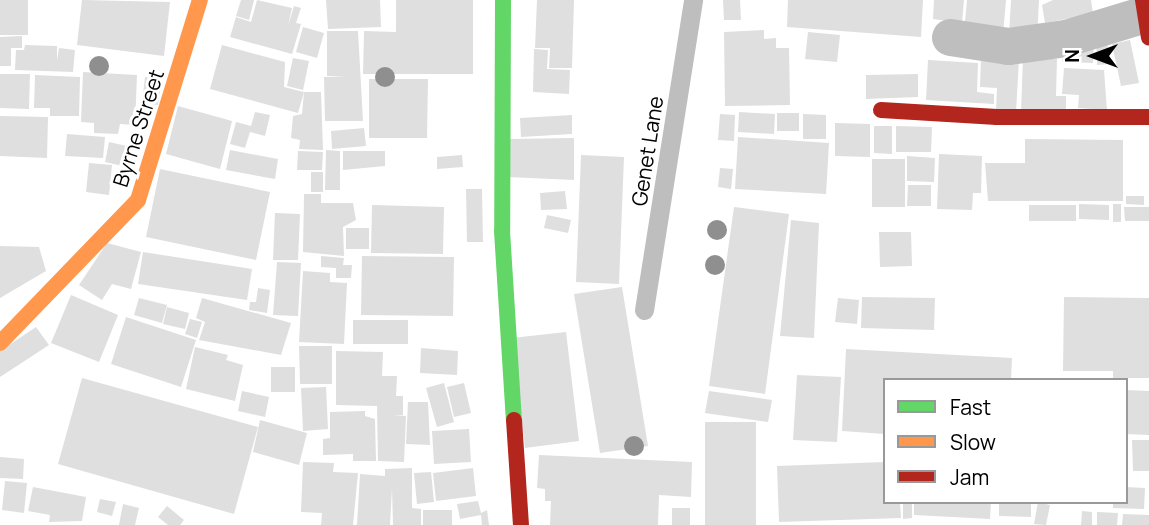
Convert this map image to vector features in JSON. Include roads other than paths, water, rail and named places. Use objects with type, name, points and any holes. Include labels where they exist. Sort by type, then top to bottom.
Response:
[{"type":"street","name":"Byrne Street","points":[[0,342],[138,200],[200,0]]},
{"type":"street","points":[[503,0],[502,231],[521,525]]},
{"type":"street","points":[[950,37],[1008,46],[1066,38],[1146,17]]},
{"type":"street","points":[[881,110],[998,117],[1149,117]]},
{"type":"lane","name":"Genet Lane","points":[[645,310],[693,0]]}]
